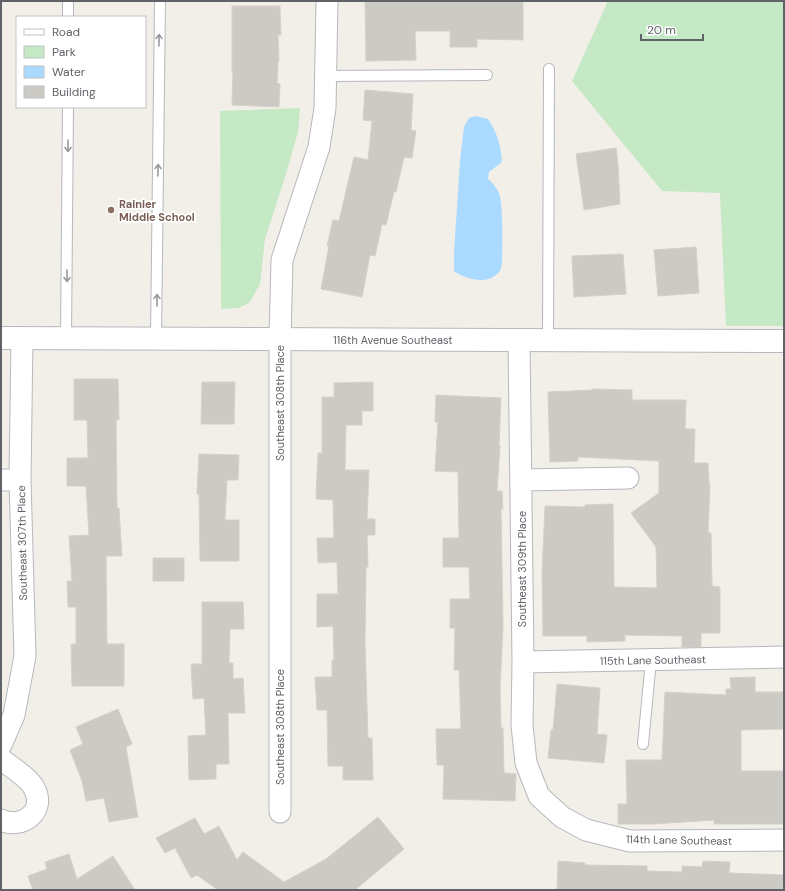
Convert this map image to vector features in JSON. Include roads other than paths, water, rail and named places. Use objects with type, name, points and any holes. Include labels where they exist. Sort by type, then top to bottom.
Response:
[{"type":"street","name":"Southeast 308th Place","points":[[280,812],[280,339],[282,260],[319,147],[325,108],[327,1]]},
{"type":"street","name":"116th Avenue Southeast","points":[[11,338],[784,341]]},
{"type":"street","name":"Southeast 307th Place","points":[[1,745],[14,715],[25,656],[11,480],[11,338]]},
{"type":"street","name":"Southeast 309th Place","points":[[519,340],[522,725],[526,763],[539,796]]},
{"type":"street","points":[[521,480],[628,478]]},
{"type":"street","name":"115th Lane Southeast","points":[[522,662],[784,657]]},
{"type":"street","points":[[1,759],[28,780],[34,787],[37,796],[37,806],[33,814],[26,820],[17,823],[8,823],[1,820]]},
{"type":"street","name":"114th Lane Southeast","points":[[539,796],[562,817],[586,830],[630,841],[784,840]]},
{"type":"lane","points":[[68,1],[68,16]]},
{"type":"lane","points":[[156,339],[160,1]]},
{"type":"lane","points":[[548,340],[549,69]]},
{"type":"lane","points":[[326,76],[487,75]]},
{"type":"lane","points":[[66,338],[68,108]]},
{"type":"lane","points":[[643,744],[651,660]]},
{"type":"water","points":[[475,116],[488,119],[494,129],[501,150],[502,162],[489,172],[488,179],[496,187],[500,197],[502,263],[500,271],[489,279],[483,280],[471,279],[454,271],[460,161],[464,127],[469,118]]},
{"type":"place","name":"Rainier Middle School","points":[[111,210]]}]
